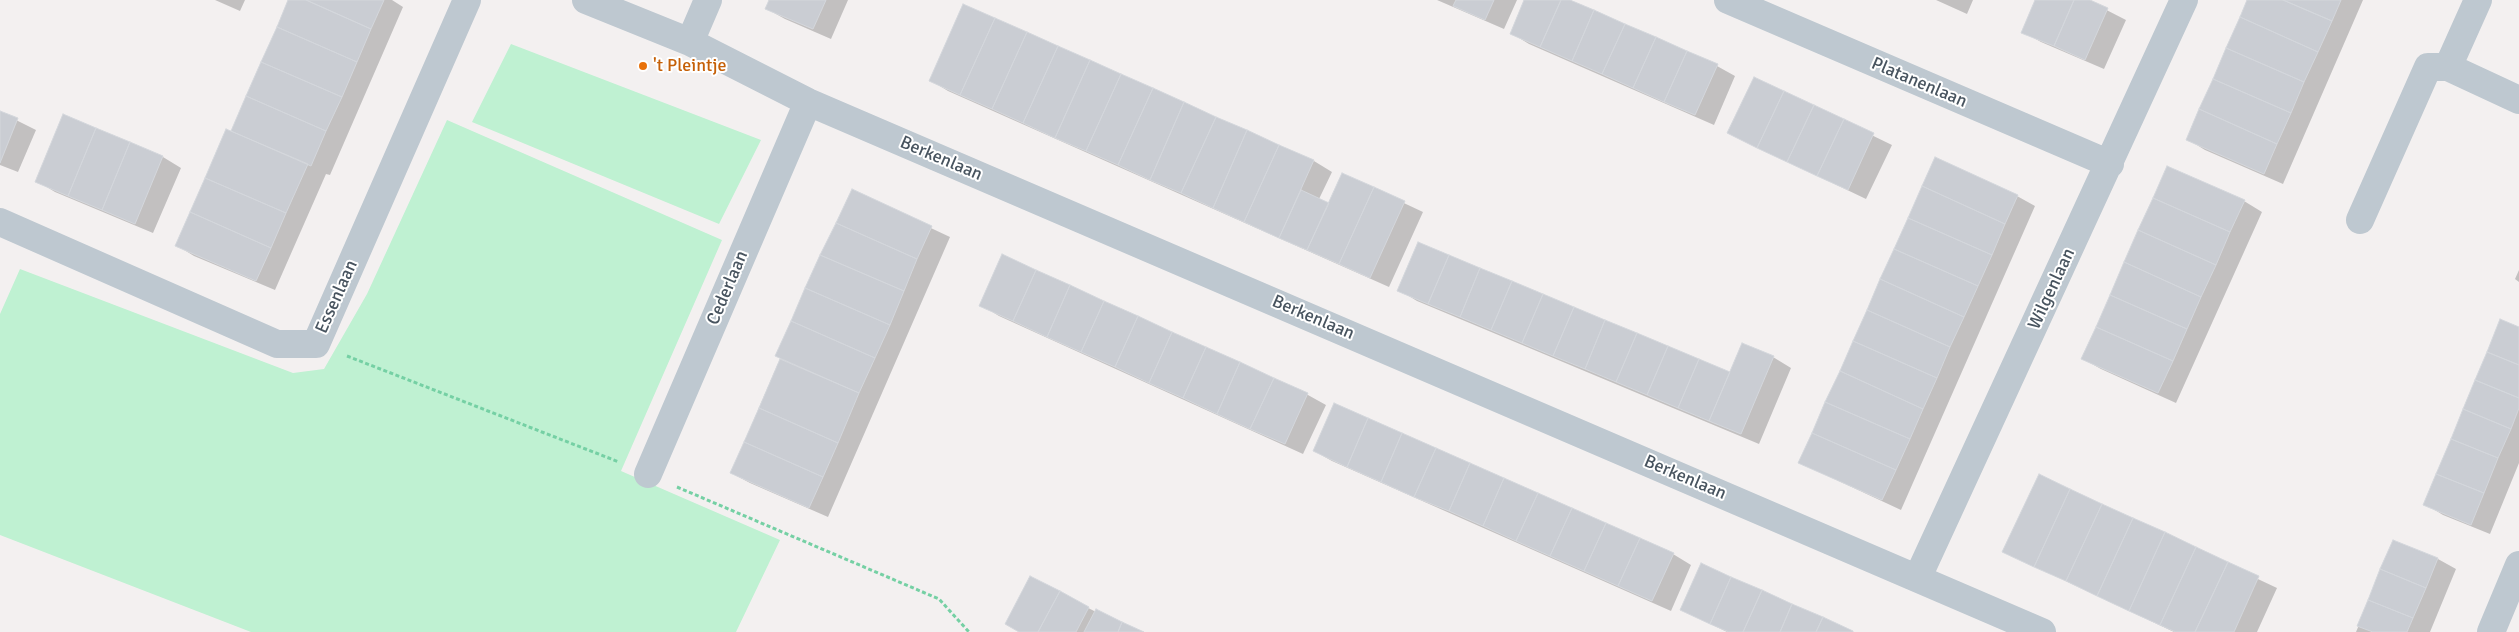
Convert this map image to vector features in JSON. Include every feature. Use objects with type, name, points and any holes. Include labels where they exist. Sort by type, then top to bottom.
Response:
[{"type":"street","name":"Essenlaan","points":[[0,222],[277,344],[316,344],[467,0]]},
{"type":"street","name":"Berkenlaan","points":[[586,0],[690,42],[808,102],[1918,577],[2042,632]]},
{"type":"street","points":[[690,42],[708,0]]},
{"type":"street","name":"Platanenlaan","points":[[1728,0],[2110,164]]},
{"type":"street","name":"Wilgenlaan","points":[[1918,577],[2184,0]]},
{"type":"street","points":[[2448,67],[2478,0]]},
{"type":"street","points":[[2360,220],[2428,67],[2448,67],[2519,100]]},
{"type":"street","name":"Cederlaan","points":[[648,474],[808,102]]},
{"type":"street","points":[[2491,632],[2519,565]]},
{"type":"path","points":[[316,344],[648,474],[939,599],[969,632]]},
{"type":"green space","points":[[511,44],[761,140],[719,224],[472,122]]},
{"type":"green space","points":[[447,120],[722,240],[621,471],[780,540],[736,632],[251,632],[0,535],[0,314],[20,269],[293,373],[324,369],[367,294]]},
{"type":"building","points":[[288,0],[306,0],[371,29],[357,62],[277,27]]},
{"type":"building","points":[[306,0],[384,0],[371,29]]},
{"type":"building","points":[[769,0],[826,0],[813,29],[765,9]]},
{"type":"building","points":[[1456,0],[1494,0],[1485,20],[1453,6]]},
{"type":"building","points":[[1524,0],[1561,0],[1540,47],[1510,34]]},
{"type":"building","points":[[1561,0],[1570,0],[1594,10],[1572,61],[1540,47]]},
{"type":"building","points":[[2035,0],[2074,0],[2054,46],[2021,33]]},
{"type":"building","points":[[2074,0],[2090,0],[2108,8],[2085,60],[2054,46]]},
{"type":"building","points":[[2247,0],[2283,0],[2332,21],[2318,52],[2240,17]]},
{"type":"building","points":[[2283,0],[2341,0],[2332,21]]},
{"type":"building","points":[[963,4],[995,18],[960,95],[929,81]]},
{"type":"building","points":[[1594,10],[1625,24],[1602,74],[1572,61]]},
{"type":"building","points":[[2240,17],[2318,52],[2304,82],[2226,48]]},
{"type":"building","points":[[995,18],[1027,32],[992,109],[960,95]]},
{"type":"building","points":[[1625,24],[1656,37],[1633,88],[1602,74]]},
{"type":"building","points":[[277,27],[357,62],[342,97],[261,62]]},
{"type":"building","points":[[1027,32],[1058,46],[1023,123],[992,109]]},
{"type":"building","points":[[1656,37],[1687,51],[1664,102],[1633,88]]},
{"type":"building","points":[[1058,46],[1090,60],[1055,138],[1023,123]]},
{"type":"building","points":[[2226,48],[2304,82],[2291,113],[2213,79]]},
{"type":"building","points":[[1687,51],[1718,64],[1695,115],[1664,102]]},
{"type":"building","points":[[1090,60],[1121,74],[1086,151],[1055,138]]},
{"type":"building","points":[[261,62],[342,97],[326,131],[246,96]]},
{"type":"building","points":[[1121,74],[1153,88],[1118,165],[1086,151]]},
{"type":"building","points":[[1754,77],[1784,91],[1757,148],[1727,133]]},
{"type":"building","points":[[2213,79],[2291,113],[2277,144],[2199,109]]},
{"type":"building","points":[[1153,88],[1184,102],[1150,180],[1118,165]]},
{"type":"building","points":[[1784,91],[1814,105],[1787,162],[1757,148]]},
{"type":"building","points":[[246,96],[326,131],[311,166],[231,131]]},
{"type":"building","points":[[1184,102],[1216,117],[1181,193],[1150,180]]},
{"type":"building","points":[[1814,105],[1844,119],[1817,176],[1787,162]]},
{"type":"building","points":[[2199,109],[2277,144],[2264,174],[2186,140]]},
{"type":"building","points":[[0,111],[18,118],[0,163]]},
{"type":"building","points":[[63,114],[96,128],[68,196],[35,182]]},
{"type":"building","points":[[1216,117],[1247,130],[1213,208],[1181,193]]},
{"type":"building","points":[[1844,119],[1874,133],[1848,190],[1817,176]]},
{"type":"building","points":[[96,128],[130,142],[102,210],[68,196]]},
{"type":"building","points":[[226,129],[308,164],[286,213],[205,178]]},
{"type":"building","points":[[1247,130],[1279,145],[1244,222],[1213,208]]},
{"type":"building","points":[[130,142],[163,156],[135,224],[102,210]]},
{"type":"building","points":[[1279,145],[1314,160],[1279,238],[1244,222]]},
{"type":"building","points":[[1935,157],[2018,195],[2005,224],[1922,186]]},
{"type":"building","points":[[2167,166],[2245,200],[2230,232],[2153,198]]},
{"type":"building","points":[[1342,173],[1374,187],[1339,264],[1307,250]]},
{"type":"building","points":[[205,178],[286,213],[271,248],[190,212]]},
{"type":"building","points":[[1922,186],[2005,224],[1992,255],[1908,218]]},
{"type":"building","points":[[1374,187],[1405,201],[1370,278],[1339,264]]},
{"type":"building","points":[[852,189],[932,226],[917,259],[836,223]]},
{"type":"building","points":[[1301,190],[1329,203],[1307,250],[1279,238]]},
{"type":"building","points":[[2153,198],[2230,232],[2216,265],[2138,230]]},
{"type":"building","points":[[190,212],[271,248],[256,281],[175,246]]},
{"type":"building","points":[[1908,218],[1992,255],[1978,286],[1894,249]]},
{"type":"building","points":[[836,223],[917,259],[904,291],[820,255]]},
{"type":"building","points":[[2138,230],[2216,265],[2201,297],[2124,262]]},
{"type":"building","points":[[1418,242],[1449,255],[1428,304],[1397,291]]},
{"type":"building","points":[[1894,249],[1978,286],[1964,317],[1880,279]]},
{"type":"building","points":[[1002,254],[1036,270],[1013,321],[979,306]]},
{"type":"building","points":[[820,255],[904,291],[890,325],[805,288]]},
{"type":"building","points":[[1449,255],[1480,268],[1460,317],[1428,304]]},
{"type":"building","points":[[2124,262],[2201,297],[2187,329],[2110,295]]},
{"type":"building","points":[[1480,268],[1512,281],[1491,330],[1460,317]]},
{"type":"building","points":[[1036,270],[1070,285],[1047,337],[1013,321]]},
{"type":"building","points":[[1880,279],[1964,317],[1950,347],[1867,310]]},
{"type":"building","points":[[1512,281],[1543,294],[1522,343],[1491,330]]},
{"type":"building","points":[[1070,285],[1104,301],[1081,352],[1047,337]]},
{"type":"building","points":[[805,288],[890,325],[875,358],[791,321]]},
{"type":"building","points":[[1543,294],[1574,307],[1553,356],[1522,343]]},
{"type":"building","points":[[2110,295],[2187,329],[2173,361],[2096,327]]},
{"type":"building","points":[[1104,301],[1138,316],[1115,367],[1081,352]]},
{"type":"building","points":[[1574,307],[1605,320],[1585,369],[1553,356]]},
{"type":"building","points":[[1867,310],[1950,347],[1937,378],[1853,341]]},
{"type":"building","points":[[1138,316],[1172,332],[1149,383],[1115,367]]},
{"type":"building","points":[[2500,319],[2519,327],[2519,365],[2487,352]]},
{"type":"building","points":[[1605,320],[1637,333],[1616,382],[1585,369]]},
{"type":"building","points":[[791,321],[875,358],[859,393],[775,356]]},
{"type":"building","points":[[2096,327],[2173,361],[2158,393],[2081,359]]},
{"type":"building","points":[[1172,332],[1206,347],[1183,398],[1149,383]]},
{"type":"building","points":[[1637,333],[1668,346],[1647,395],[1616,382]]},
{"type":"building","points":[[1853,341],[1937,378],[1923,409],[1840,371]]},
{"type":"building","points":[[1742,343],[1774,356],[1741,434],[1709,421]]},
{"type":"building","points":[[1668,346],[1699,359],[1678,408],[1647,395]]},
{"type":"building","points":[[1206,347],[1240,362],[1217,414],[1183,398]]},
{"type":"building","points":[[2487,352],[2519,365],[2519,398],[2475,380]]},
{"type":"building","points":[[780,359],[859,393],[838,443],[759,408]]},
{"type":"building","points":[[1699,359],[1730,372],[1709,421],[1678,408]]},
{"type":"building","points":[[1240,362],[1274,378],[1250,429],[1217,414]]},
{"type":"building","points":[[1840,371],[1923,409],[1910,439],[1825,402]]},
{"type":"building","points":[[1274,378],[1308,393],[1285,444],[1250,429]]},
{"type":"building","points":[[2475,380],[2519,398],[2519,408],[2511,429],[2463,409]]},
{"type":"building","points":[[1825,402],[1910,439],[1896,470],[1812,433]]},
{"type":"building","points":[[1334,403],[1368,418],[1347,467],[1313,451]]},
{"type":"building","points":[[759,408],[838,443],[823,477],[744,442]]},
{"type":"building","points":[[2463,409],[2511,429],[2498,458],[2451,439]]},
{"type":"building","points":[[1368,418],[1402,433],[1381,482],[1347,467]]},
{"type":"building","points":[[1402,433],[1436,448],[1414,497],[1381,482]]},
{"type":"building","points":[[1812,433],[1896,470],[1882,500],[1798,463]]},
{"type":"building","points":[[2451,439],[2498,458],[2484,493],[2436,474]]},
{"type":"building","points":[[744,442],[823,477],[809,508],[730,473]]},
{"type":"building","points":[[1436,448],[1470,463],[1449,511],[1414,497]]},
{"type":"building","points":[[1470,463],[1504,478],[1483,526],[1449,511]]},
{"type":"building","points":[[2039,474],[2070,489],[2034,567],[2002,552]]},
{"type":"building","points":[[2436,474],[2484,493],[2471,525],[2423,505]]},
{"type":"building","points":[[1504,478],[1538,493],[1516,541],[1483,526]]},
{"type":"building","points":[[2070,489],[2102,504],[2066,581],[2034,567]]},
{"type":"building","points":[[1538,493],[1572,508],[1550,556],[1516,541]]},
{"type":"building","points":[[2102,504],[2133,518],[2097,596],[2066,581]]},
{"type":"building","points":[[1572,508],[1606,523],[1584,571],[1550,556]]},
{"type":"building","points":[[2133,518],[2165,532],[2129,611],[2097,596]]},
{"type":"building","points":[[1606,523],[1640,538],[1618,586],[1584,571]]},
{"type":"building","points":[[2165,532],[2196,547],[2160,625],[2129,611]]},
{"type":"building","points":[[1640,538],[1674,553],[1652,601],[1618,586]]},
{"type":"building","points":[[2393,540],[2438,558],[2426,588],[2380,569]]},
{"type":"building","points":[[2196,547],[2228,562],[2195,632],[2176,632],[2160,625]]},
{"type":"building","points":[[2228,562],[2259,576],[2234,632],[2195,632]]},
{"type":"building","points":[[1701,563],[1731,577],[1710,624],[1680,610]]},
{"type":"building","points":[[2380,569],[2426,588],[2413,618],[2368,600]]},
{"type":"building","points":[[1030,576],[1060,591],[1038,632],[1019,632],[1005,624]]},
{"type":"building","points":[[1731,577],[1762,590],[1743,632],[1729,632],[1710,624]]},
{"type":"building","points":[[1762,590],[1792,604],[1780,632],[1743,632]]},
{"type":"building","points":[[1060,591],[1089,607],[1076,632],[1038,632]]},
{"type":"building","points":[[2368,600],[2413,618],[2407,632],[2373,632],[2357,626]]},
{"type":"building","points":[[1792,604],[1823,617],[1816,632],[1780,632]]},
{"type":"building","points":[[1096,609],[1122,622],[1118,632],[1084,632]]},
{"type":"building","points":[[1823,617],[1853,631],[1853,632],[1816,632]]},
{"type":"building","points":[[1122,622],[1144,632],[1118,632]]},
{"type":"place","name":"'t Pleintje","points":[[643,66]]}]
